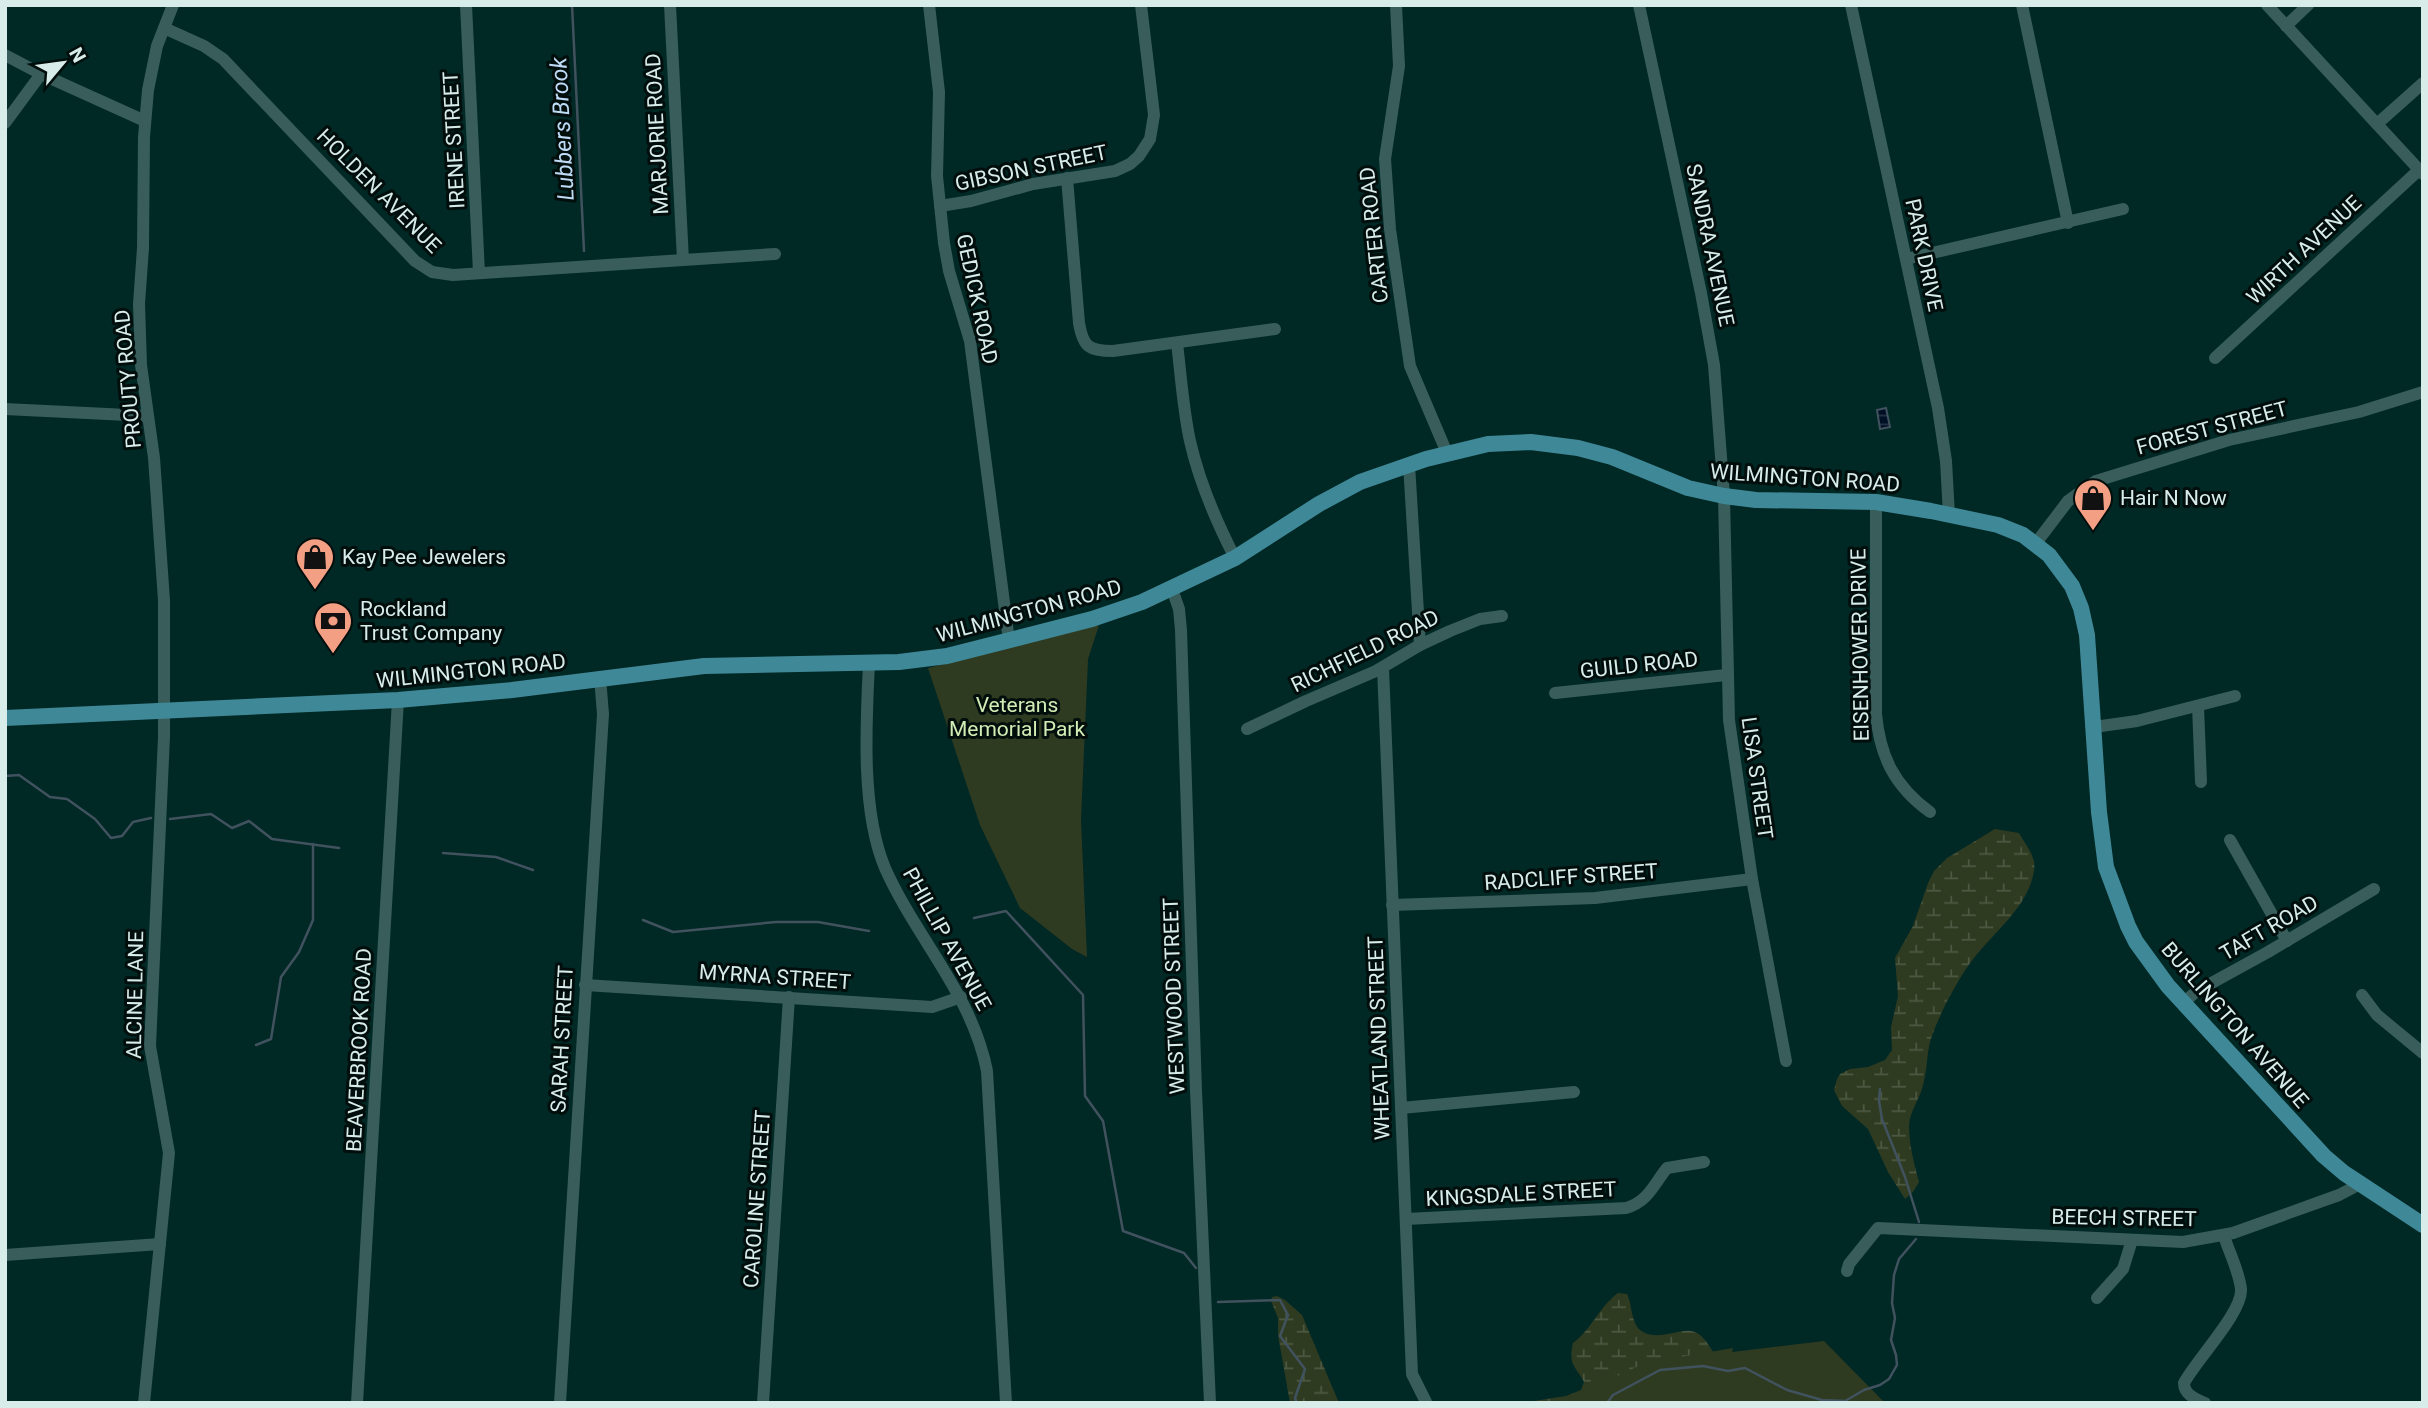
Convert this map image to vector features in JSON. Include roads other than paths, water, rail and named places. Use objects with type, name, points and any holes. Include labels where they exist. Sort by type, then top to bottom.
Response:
[{"type":"main road","name":"WILMINGTON ROAD","points":[[5,718],[398,700],[512,690],[723,664],[869,663],[935,658],[1107,615],[1172,589],[1235,558],[1340,492],[1370,478],[1447,453],[1501,443],[1567,446],[1612,457],[1688,488],[1724,496],[1755,500],[1876,502],[1998,525],[2017,532]]},
{"type":"main road","name":"BURLINGTON AVENUE","points":[[2017,532],[2036,543],[2063,573],[2081,608],[2087,635],[2102,845],[2111,885],[2136,942],[2168,986],[2324,1156],[2360,1184],[2423,1225]]},
{"type":"street","name":"PROUTY ROAD","points":[[164,711],[162,558],[139,324],[145,121],[150,73],[173,5]]},
{"type":"street","name":"IRENE STREET","points":[[466,5],[480,273]]},
{"type":"street","name":"MARJORIE ROAD","points":[[670,5],[683,260]]},
{"type":"street","name":"GEDICK ROAD","points":[[929,5],[939,92],[936,152],[946,255],[967,324],[972,353],[1009,641]]},
{"type":"street","name":"GIBSON STREET","points":[[940,206],[1066,178],[1106,173],[1123,168],[1139,156],[1150,139],[1154,115],[1141,5]]},
{"type":"street","name":"CARTER ROAD","points":[[1396,5],[1399,66],[1385,159],[1390,229],[1410,366],[1447,453]]},
{"type":"street","name":"SANDRA AVENUE","points":[[1639,5],[1708,328],[1718,406],[1724,496]]},
{"type":"street","name":"PARK DRIVE","points":[[1851,5],[1944,443],[1949,515]]},
{"type":"street","points":[[2022,5],[2068,223]]},
{"type":"street","points":[[2267,5],[2421,172]]},
{"type":"street","points":[[2286,26],[2308,5]]},
{"type":"street","name":"HOLDEN AVENUE","points":[[164,28],[204,46],[223,59],[419,264],[443,275],[775,254]]},
{"type":"street","points":[[5,55],[145,121]]},
{"type":"street","points":[[5,123],[41,74]]},
{"type":"street","points":[[2377,124],[2423,83]]},
{"type":"street","name":"WIRTH AVENUE","points":[[2215,358],[2421,172]]},
{"type":"street","points":[[1066,178],[1079,323],[1089,348],[1112,351],[1275,329]]},
{"type":"street","points":[[1906,259],[2123,209]]},
{"type":"street","points":[[1177,343],[1185,416],[1195,460],[1235,558]]},
{"type":"street","name":"FOREST STREET","points":[[2036,543],[2068,501],[2099,480],[2229,440],[2359,412],[2423,393]]},
{"type":"street","points":[[5,409],[148,415]]},
{"type":"street","points":[[1409,464],[1420,645]]},
{"type":"street","name":"LISA STREET","points":[[1724,496],[1726,675],[1730,735],[1752,879],[1786,1061]]},
{"type":"street","name":"EISENHOWER DRIVE","points":[[1876,502],[1876,700],[1879,740],[1882,753],[1893,772],[1915,800],[1930,811]]},
{"type":"street","name":"WESTWOOD STREET","points":[[1172,589],[1179,608],[1181,630],[1195,1065],[1210,1403]]},
{"type":"street","name":"RICHFIELD ROAD","points":[[1247,729],[1383,668],[1420,645],[1477,620],[1502,616]]},
{"type":"street","name":"PHILLIP AVENUE","points":[[869,663],[868,764],[877,845],[898,894],[961,997],[975,1028],[987,1071],[1006,1403]]},
{"type":"street","name":"WHEATLAND STREET","points":[[1383,668],[1412,1374],[1426,1402]]},
{"type":"street","name":"GUILD ROAD","points":[[1555,693],[1726,675]]},
{"type":"street","name":"SARAH STREET","points":[[560,1403],[603,714],[600,678]]},
{"type":"street","points":[[2094,727],[2137,721],[2235,696]]},
{"type":"street","name":"BEAVERBROOK ROAD","points":[[357,1403],[398,700]]},
{"type":"street","points":[[2198,706],[2201,782]]},
{"type":"street","name":"ALCINE LANE","points":[[145,1403],[169,1147],[150,1058],[164,711]]},
{"type":"street","points":[[2230,840],[2287,941]]},
{"type":"street","name":"RADCLIFF STREET","points":[[1392,905],[1595,898],[1752,879]]},
{"type":"street","name":"TAFT ROAD","points":[[2184,1002],[2197,991],[2374,888]]},
{"type":"street","name":"MYRNA STREET","points":[[585,985],[934,1007],[961,997]]},
{"type":"street","points":[[2362,995],[2377,1015],[2423,1053]]},
{"type":"street","name":"CAROLINE STREET","points":[[763,1403],[789,997]]},
{"type":"street","points":[[1401,1108],[1574,1092]]},
{"type":"street","name":"KINGSDALE STREET","points":[[1406,1219],[1626,1208],[1646,1196],[1667,1168],[1675,1164],[1704,1162]]},
{"type":"street","name":"BEECH STREET","points":[[1847,1271],[1849,1264],[1878,1228],[2183,1242],[2224,1236],[2339,1195],[2360,1184]]},
{"type":"street","points":[[2205,1403],[2191,1396],[2184,1388],[2190,1372],[2232,1315],[2241,1298],[2240,1284],[2224,1236]]},
{"type":"street","points":[[2097,1298],[2123,1269],[2132,1240]]},
{"type":"street","points":[[5,1255],[160,1244]]},
{"type":"water","points":[[1886,408],[1890,427],[1880,429],[1877,410]]},
{"type":"waterway","name":"Lubbers Brook","points":[[572,5],[584,251]]},
{"type":"waterway","points":[[5,776],[19,775],[50,797],[67,799],[95,819],[111,838],[122,836],[133,822],[151,818]]},
{"type":"waterway","points":[[170,819],[211,814],[232,828],[249,821],[272,839],[339,848]]},
{"type":"waterway","points":[[256,1045],[271,1039],[281,977],[299,952],[313,920],[313,844]]},
{"type":"waterway","points":[[443,853],[496,857],[533,870]]},
{"type":"waterway","points":[[974,918],[1006,911],[1083,995],[1085,1096],[1103,1121],[1123,1231],[1184,1253],[1196,1268]]},
{"type":"waterway","points":[[643,920],[673,932],[776,922],[818,922],[869,931]]},
{"type":"waterway","points":[[1880,1089],[1882,1119],[1919,1222]]},
{"type":"waterway","points":[[1607,1403],[1613,1395],[1660,1370],[1703,1366],[1728,1371],[1745,1368],[1787,1390],[1822,1400],[1845,1401],[1864,1390],[1880,1385],[1889,1379],[1897,1365],[1891,1340],[1895,1318],[1892,1303],[1894,1275],[1899,1259],[1916,1239]]},
{"type":"waterway","points":[[1218,1302],[1280,1300],[1288,1315],[1280,1336],[1305,1369],[1295,1398],[1297,1403]]},
{"type":"place","name":"Hair N Now","points":[[2093,532]]},
{"type":"place","name":"Kay Pee Jewelers","points":[[315,591]]},
{"type":"place","name":"Rockland Trust Company","points":[[333,655]]},
{"type":"park label","name":"Veterans Memorial Park","points":[[1017,717]]}]
